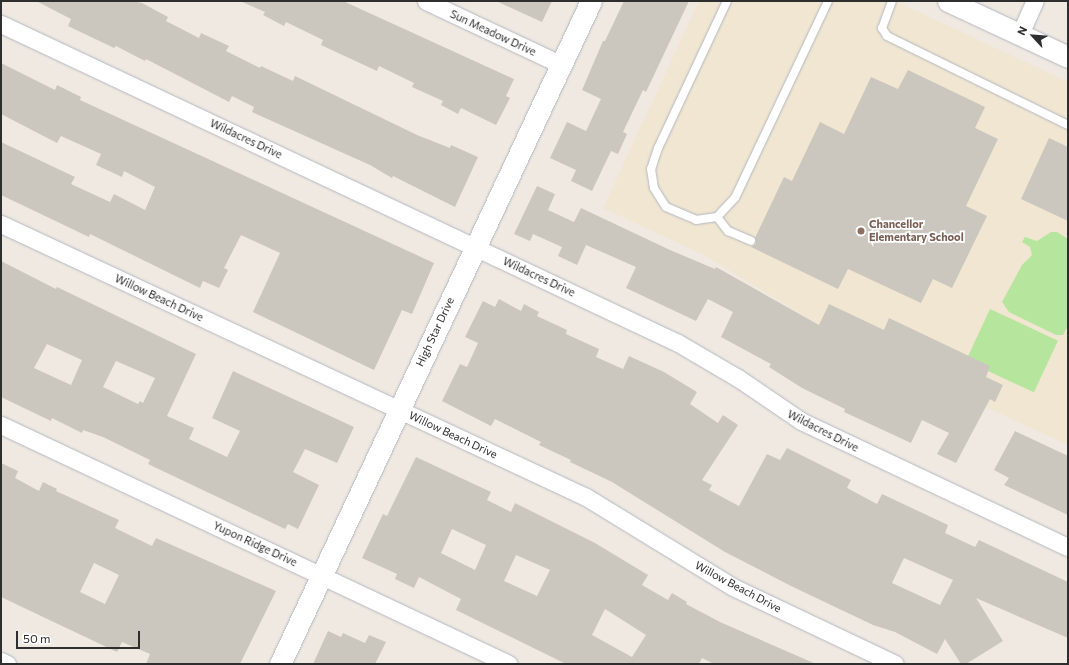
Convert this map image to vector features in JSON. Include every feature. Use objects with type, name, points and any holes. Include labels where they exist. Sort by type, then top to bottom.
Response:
[{"type":"street","name":"Sun Meadow Drive","points":[[426,1],[560,64]]},
{"type":"street","name":"High Star Drive","points":[[280,664],[590,1]]},
{"type":"street","points":[[948,1],[1068,57]]},
{"type":"street","points":[[1020,34],[1035,1]]},
{"type":"street","name":"Wildacres Drive","points":[[1,24],[678,343],[738,378],[801,421],[829,436],[1068,547]]},
{"type":"street","name":"Willow Beach Drive","points":[[1,224],[586,497],[733,587],[895,664]]},
{"type":"street","name":"Yupon Ridge Drive","points":[[1,425],[509,664]]},
{"type":"street","points":[[1,661],[7,664]]},
{"type":"lane","points":[[727,1],[658,148],[651,169],[654,188],[666,207],[696,220],[717,217],[735,198],[828,1]]},
{"type":"lane","points":[[892,1],[882,28],[887,36],[1068,125]]},
{"type":"lane","points":[[717,217],[728,230],[751,241]]},
{"type":"shaded area","name":"Chancellor Elementary School","points":[[699,1],[895,1],[1068,82],[1068,445],[855,347],[704,255],[603,208]]},
{"type":"green space","points":[[1051,232],[1057,232],[1068,239],[1068,326],[1063,335],[1056,335],[1009,312],[1002,302],[1022,265],[1032,255],[1030,247],[1022,242],[1025,237],[1037,241]]},
{"type":"green space","points":[[990,309],[1058,341],[1034,392],[966,361]]},
{"type":"building","points":[[36,1],[132,1],[142,3],[168,17],[166,21],[199,38],[201,33],[229,46],[226,51],[260,68],[261,66],[293,81],[295,76],[417,135],[450,148],[451,145],[478,157],[455,207],[393,176],[392,178],[370,165],[252,112],[254,107],[232,96],[229,102],[146,59],[145,61],[116,46],[114,48],[68,26],[71,19]]},
{"type":"building","points":[[240,1],[343,1],[514,79],[506,96],[510,98],[496,125],[461,108],[458,114],[441,105],[443,101],[412,87],[414,83],[379,66],[377,71],[321,45],[323,40],[286,22],[284,26],[263,15],[265,12]]},
{"type":"building","points":[[496,1],[552,1],[542,22]]},
{"type":"building","points":[[624,1],[689,1],[646,92],[643,90],[623,132],[627,134],[618,154],[611,151],[592,191],[571,181],[576,170],[550,158],[567,122],[586,131],[601,99],[582,90],[603,41],[605,41]]},
{"type":"building","points":[[1,63],[55,90],[57,85],[81,97],[80,100],[434,263],[412,314],[402,310],[374,370],[253,312],[280,253],[241,235],[224,268],[228,270],[219,288],[203,281],[200,288],[90,234],[89,237],[1,195],[1,142],[75,177],[71,184],[110,202],[114,194],[145,210],[155,187],[124,171],[122,177],[96,165],[101,154],[61,136],[57,143],[1,114]]},
{"type":"building","points":[[908,70],[985,107],[975,128],[998,139],[966,206],[987,216],[952,288],[933,279],[921,303],[848,269],[838,289],[751,247],[756,244],[755,238],[784,177],[792,181],[820,122],[844,134],[871,77],[898,89]]},
{"type":"building","points":[[1049,138],[1068,147],[1068,221],[1021,199]]},
{"type":"building","points":[[537,186],[555,194],[548,210],[574,222],[581,208],[670,250],[715,269],[716,267],[819,325],[829,304],[884,330],[889,318],[990,366],[986,377],[1003,385],[995,402],[990,399],[956,463],[937,454],[949,433],[922,420],[911,443],[844,412],[845,409],[802,388],[769,367],[771,364],[721,337],[733,312],[708,299],[696,321],[626,288],[636,267],[586,245],[577,265],[558,256],[562,247],[533,234],[530,241],[514,234]]},
{"type":"building","points":[[1,261],[56,289],[57,287],[196,354],[167,416],[194,428],[189,439],[227,457],[240,431],[212,418],[233,371],[354,427],[337,463],[305,449],[293,472],[319,485],[298,529],[288,524],[285,529],[148,464],[150,460],[103,437],[83,430],[82,433],[52,418],[51,421],[1,397]],"holes":[[[47,344],[82,360],[71,385],[34,368]],[[116,361],[155,378],[143,403],[140,401],[138,404],[103,387]]]},
{"type":"building","points":[[499,299],[521,311],[524,304],[539,312],[537,316],[567,330],[566,334],[599,349],[596,357],[623,369],[629,356],[664,372],[697,392],[690,404],[718,423],[723,415],[738,425],[702,480],[712,485],[709,490],[739,506],[767,454],[780,460],[787,448],[851,480],[847,488],[877,504],[882,494],[948,525],[945,533],[975,547],[979,540],[1068,582],[1068,638],[976,598],[1003,641],[966,664],[961,664],[945,639],[937,654],[895,632],[873,625],[791,586],[725,552],[612,482],[539,445],[541,442],[495,419],[491,426],[442,401],[460,364],[467,367],[478,343],[465,337],[483,301],[495,307]],"holes":[[[904,558],[953,580],[940,605],[892,583]]]},
{"type":"building","points":[[1015,431],[1068,456],[1068,515],[1004,485],[1009,478],[994,470]]},
{"type":"building","points":[[416,457],[491,492],[487,500],[511,512],[515,503],[595,543],[648,575],[642,585],[668,600],[672,593],[687,602],[686,604],[720,622],[816,664],[714,664],[702,658],[699,664],[566,664],[456,610],[461,599],[419,577],[414,588],[395,579],[397,574],[362,558],[383,514],[387,516]],"holes":[[[452,529],[486,545],[475,570],[441,553]],[[516,555],[550,570],[537,596],[504,581]],[[605,609],[646,635],[632,657],[592,635]]]},
{"type":"building","points":[[1,463],[18,471],[15,478],[39,491],[43,482],[57,489],[56,491],[119,520],[115,528],[152,546],[156,538],[276,591],[240,664],[146,664],[150,654],[122,642],[117,652],[1,597]],"holes":[[[94,563],[119,575],[105,604],[80,592]]]},
{"type":"building","points":[[328,631],[341,637],[343,633],[365,643],[369,635],[386,642],[375,664],[313,664]]},
{"type":"place","name":"Chancellor Elementary School","points":[[861,231]]}]
